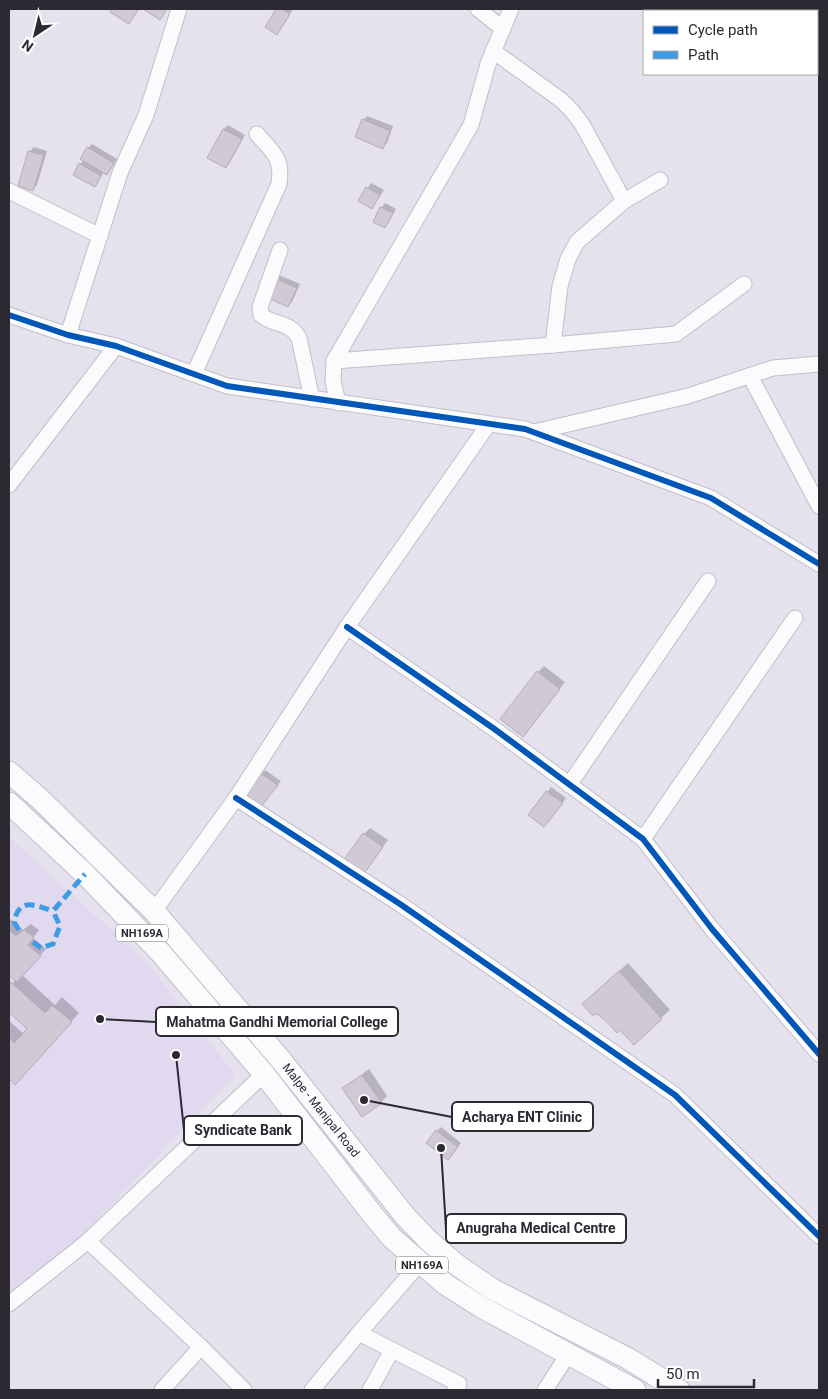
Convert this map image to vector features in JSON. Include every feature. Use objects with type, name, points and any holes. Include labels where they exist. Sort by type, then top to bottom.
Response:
[{"type":"highway","name":"Malpe - Manipal Road","points":[[9,772],[40,799],[154,911],[264,1040],[388,1196],[429,1241],[457,1265],[492,1289],[628,1359],[679,1390]]},
{"type":"highway","name":"Malpe - Manipal Road","points":[[9,803],[85,874],[160,952],[264,1074],[392,1238],[445,1284],[481,1307],[635,1390]]},
{"type":"highway","points":[[616,1380],[628,1359]]},
{"type":"street","points":[[68,335],[120,173],[146,115],[179,9]]},
{"type":"street","points":[[478,9],[502,29]]},
{"type":"street","points":[[338,402],[332,381],[334,360],[471,125],[488,64],[511,9]]},
{"type":"street","points":[[493,51],[560,100],[572,111],[582,124],[624,201]]},
{"type":"street","points":[[194,374],[279,184],[281,170],[279,159],[257,134]]},
{"type":"street","points":[[553,345],[560,286],[568,259],[577,242],[624,201],[660,180]]},
{"type":"street","points":[[9,191],[100,236]]},
{"type":"street","points":[[280,250],[260,307],[261,315],[267,320],[295,330],[299,338],[312,398]]},
{"type":"street","points":[[334,360],[553,345],[676,334],[744,284]]},
{"type":"street","points":[[9,315],[68,335],[116,346],[227,386],[525,429],[710,498],[819,564]]},
{"type":"street","points":[[9,485],[116,346]]},
{"type":"street","points":[[534,432],[688,396],[773,368],[819,364]]},
{"type":"street","points":[[750,376],[819,506]]},
{"type":"street","points":[[154,911],[236,798],[347,627],[488,425]]},
{"type":"street","points":[[569,785],[708,581]]},
{"type":"street","points":[[643,839],[795,618]]},
{"type":"street","points":[[347,627],[493,728],[643,839],[712,929],[819,1054]]},
{"type":"street","points":[[236,798],[400,904],[675,1094],[819,1236]]},
{"type":"street","points":[[9,1304],[88,1241],[264,1074]]},
{"type":"street","points":[[88,1241],[244,1390]]},
{"type":"street","points":[[312,1390],[359,1332],[420,1263]]},
{"type":"street","points":[[359,1332],[459,1384],[455,1390]]},
{"type":"street","points":[[162,1390],[201,1347]]},
{"type":"street","points":[[370,1390],[392,1350]]},
{"type":"street","points":[[545,1390],[569,1353]]},
{"type":"shaded area","points":[[9,837],[146,962],[235,1075],[76,1241],[9,1293]]},
{"type":"building","points":[[112,9],[138,10],[129,24],[110,12]]},
{"type":"building","points":[[143,9],[167,9],[160,20]]},
{"type":"building","points":[[276,9],[282,9],[290,14],[277,35],[265,27]]},
{"type":"building","points":[[362,119],[390,131],[383,149],[355,137]]},
{"type":"building","points":[[223,129],[242,139],[226,168],[207,158]]},
{"type":"building","points":[[87,147],[114,163],[107,175],[80,159]]},
{"type":"building","points":[[28,151],[44,155],[33,191],[18,186]]},
{"type":"building","points":[[79,163],[101,176],[95,187],[73,175]]},
{"type":"building","points":[[366,187],[380,195],[372,209],[358,201]]},
{"type":"building","points":[[380,207],[393,213],[385,228],[373,222]]},
{"type":"building","points":[[274,278],[297,288],[288,307],[266,297]]},
{"type":"building","points":[[537,671],[560,689],[523,737],[500,719]]},
{"type":"building","points":[[260,773],[278,785],[261,807],[245,795]]},
{"type":"building","points":[[546,791],[563,803],[544,827],[528,815]]},
{"type":"building","points":[[363,833],[383,847],[363,875],[343,861]]},
{"type":"building","points":[[9,930],[16,936],[24,930],[34,937],[28,945],[41,956],[17,982],[9,976]]},
{"type":"building","points":[[619,971],[662,1019],[634,1045],[620,1030],[617,1033],[606,1021],[597,1014],[592,1015],[582,1004]]},
{"type":"building","points":[[11,982],[45,1013],[52,1005],[72,1022],[15,1085],[9,1079],[9,1038],[14,1043],[27,1029],[9,1012],[9,985]]},
{"type":"building","points":[[362,1075],[382,1103],[362,1117],[342,1088]]},
{"type":"building","points":[[436,1130],[458,1147],[448,1160],[426,1143]]},
{"type":"marked path","points":[[33,942],[41,948],[53,944],[60,926],[53,911],[85,874]]},
{"type":"marked path","points":[[19,930],[14,922],[16,914],[24,906],[34,905],[53,911]]},
{"type":"cycle path","points":[[9,315],[68,335],[116,346],[227,386],[525,429],[711,498],[819,564]]},
{"type":"cycle path","points":[[347,627],[493,728],[643,839],[712,929],[819,1054]]},
{"type":"cycle path","points":[[236,798],[400,904],[675,1095],[819,1236]]},
{"type":"place","name":"Mahatma Gandhi Memorial College","points":[[100,1019]]},
{"type":"place","name":"Syndicate Bank","points":[[176,1055]]},
{"type":"place","name":"Acharya ENT Clinic","points":[[364,1100]]},
{"type":"place","name":"Anugraha Medical Centre","points":[[441,1148]]}]
